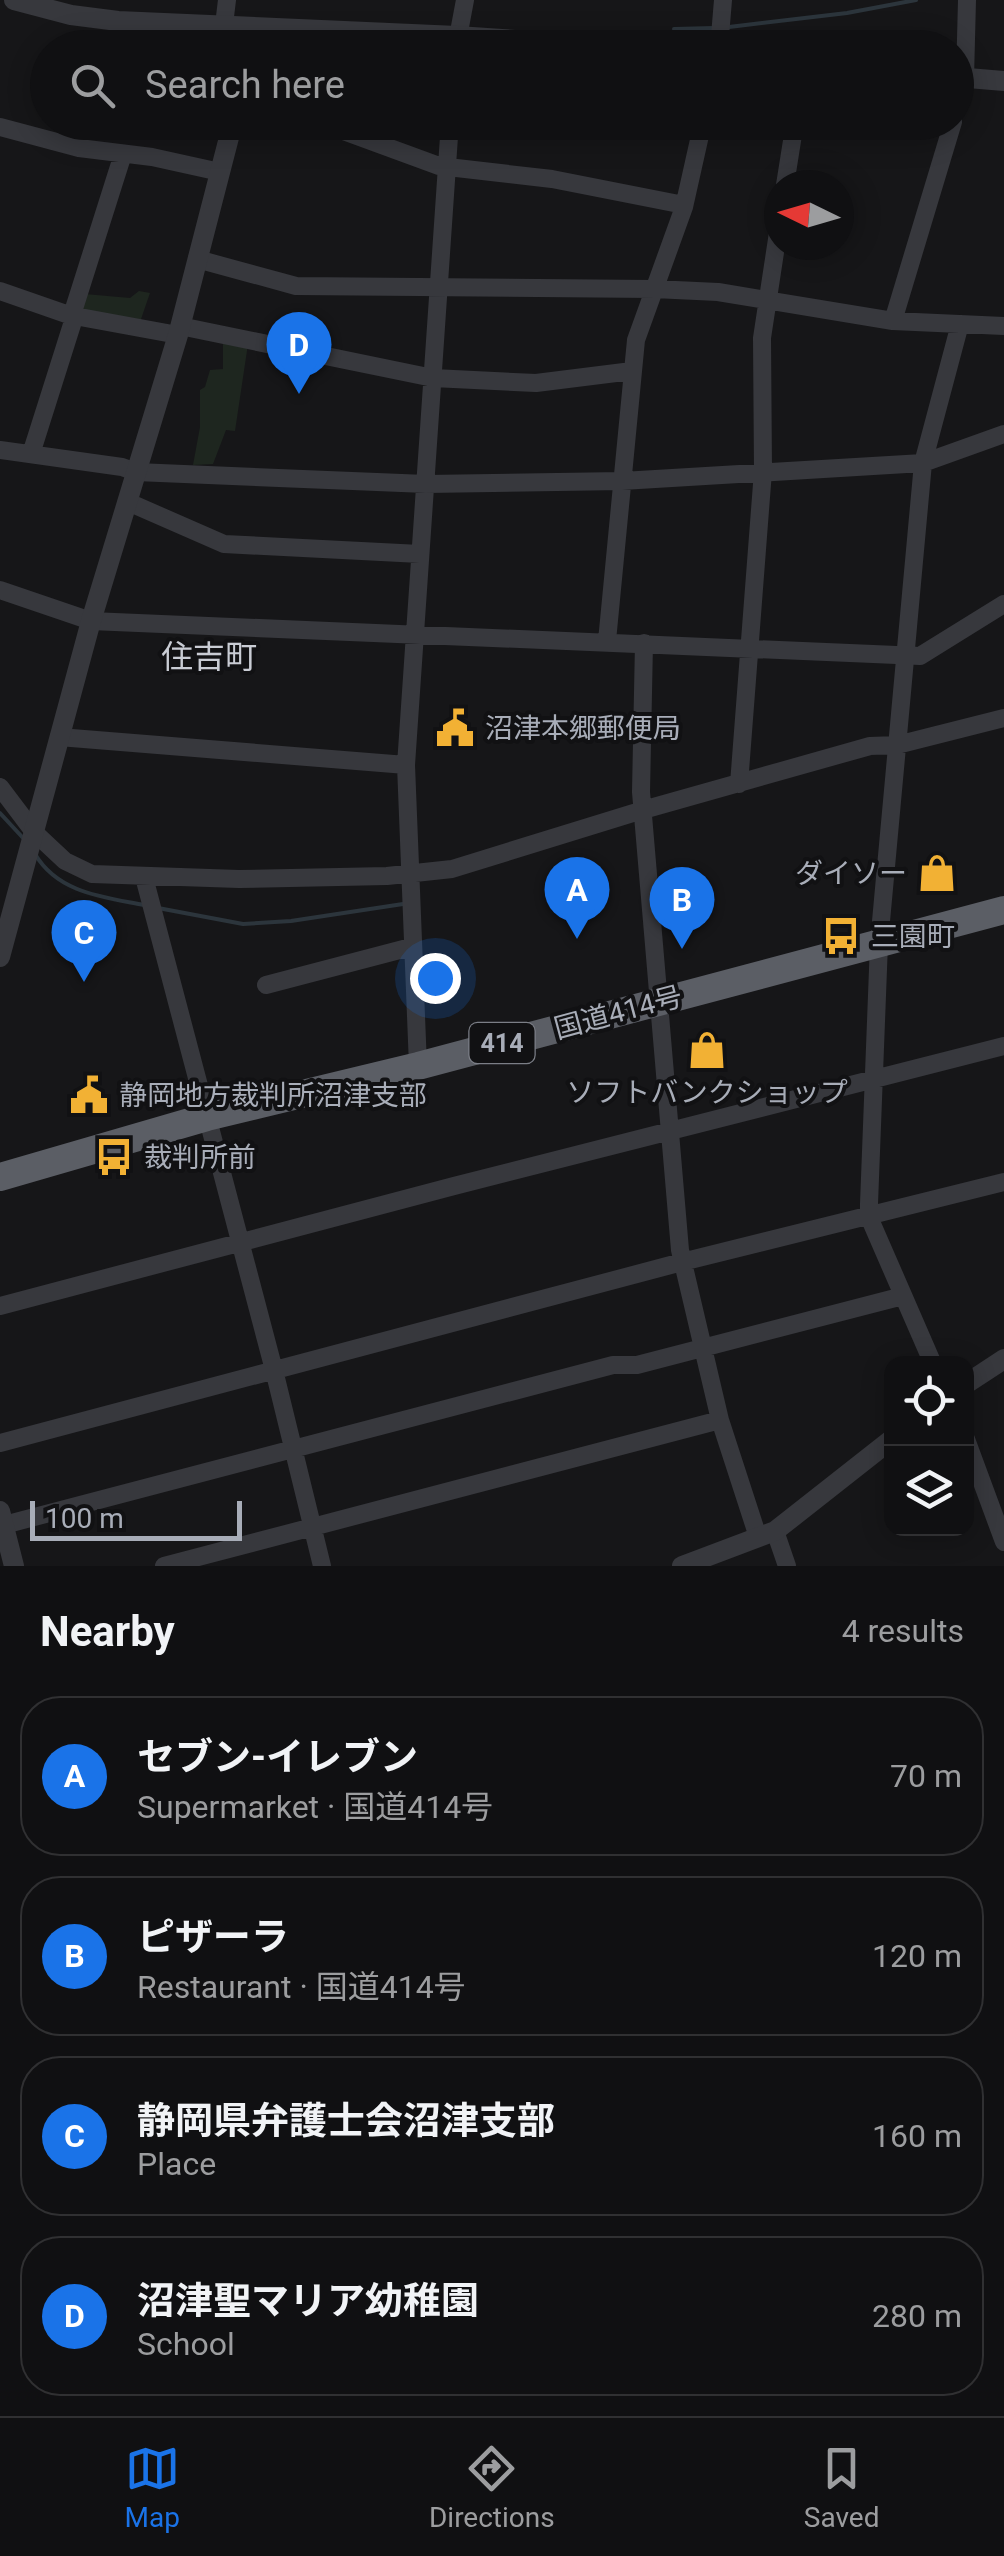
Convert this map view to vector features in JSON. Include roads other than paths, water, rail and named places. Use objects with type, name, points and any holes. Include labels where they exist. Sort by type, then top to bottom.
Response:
[{"type":"highway","name":"国道414号","points":[[0,1177],[207,1118],[1004,910]]},
{"type":"street","points":[[14,0],[72,15],[118,21],[307,30]]},
{"type":"street","points":[[224,25],[226,0]]},
{"type":"street","points":[[459,30],[465,0]]},
{"type":"street","points":[[720,30],[723,0]]},
{"type":"street","points":[[965,30],[968,0]]},
{"type":"street","points":[[118,21],[118,30]]},
{"type":"street","points":[[256,30],[257,26]]},
{"type":"street","points":[[974,78],[1004,81]]},
{"type":"street","points":[[0,127],[30,135]]},
{"type":"street","points":[[49,140],[220,172]]},
{"type":"street","points":[[0,957],[228,140]]},
{"type":"street","points":[[370,140],[446,167],[552,179],[684,204]]},
{"type":"street","points":[[418,1066],[406,765],[448,140]]},
{"type":"street","points":[[608,641],[636,340],[684,204],[699,140]]},
{"type":"street","points":[[787,170],[792,140]]},
{"type":"street","points":[[893,321],[948,140]]},
{"type":"street","points":[[31,454],[122,154]]},
{"type":"street","points":[[197,259],[296,286],[654,288],[768,299],[893,321],[1004,326]]},
{"type":"street","points":[[739,784],[763,472],[762,338],[774,260]]},
{"type":"street","points":[[0,291],[73,315],[433,378],[536,383],[632,371]]},
{"type":"street","points":[[929,1356],[870,1218],[872,1080],[879,942],[923,463],[960,324]]},
{"type":"street","points":[[0,450],[136,472],[426,484],[622,481],[923,463],[1004,434]]},
{"type":"street","points":[[128,502],[224,544],[420,554]]},
{"type":"street","points":[[0,590],[92,621],[920,656],[1004,604]]},
{"type":"street","points":[[644,643],[643,810],[656,1001],[682,1262],[720,1420],[767,1534],[787,1566]]},
{"type":"street","points":[[0,788],[34,832],[65,860],[92,874],[408,875],[452,869],[870,746],[897,744],[1004,718]]},
{"type":"street","points":[[59,737],[406,765]]},
{"type":"street","points":[[144,877],[295,1449],[322,1566]]},
{"type":"street","points":[[266,985],[411,946]]},
{"type":"street","points":[[0,1306],[1004,1046]]},
{"type":"street","points":[[0,1443],[682,1262],[1004,1182]]},
{"type":"street","points":[[14,1566],[1,1521],[613,1365],[636,1366],[902,1296]]},
{"type":"street","points":[[974,1379],[1004,1359]]},
{"type":"street","points":[[164,1566],[720,1420]]},
{"type":"street","points":[[690,1565],[767,1534],[884,1445]]},
{"type":"street","points":[[969,1446],[1004,1542]]},
{"type":"waterway","points":[[729,27],[847,13],[916,0]]},
{"type":"waterway","points":[[674,29],[714,28]]},
{"type":"waterway","points":[[0,813],[24,839]]},
{"type":"waterway","points":[[35,854],[69,885],[98,896],[144,905]]},
{"type":"waterway","points":[[158,908],[243,924],[403,904]]},
{"type":"place","name":"沼津聖マリア幼稚園","points":[[299,394]]},
{"type":"place","name":"沼津本郷郵便局","points":[[455,728]]},
{"type":"place","name":"ダイソー","points":[[937,873]]},
{"type":"place","name":"三園町","points":[[841,936]]},
{"type":"place","name":"セブン-イレブン","points":[[577,939]]},
{"type":"place","name":"ピザーラ","points":[[682,949]]},
{"type":"place","name":"静岡県弁護士会沼津支部","points":[[84,982]]},
{"type":"place","name":"ソフトバンクショップ","points":[[707,1050]]},
{"type":"place","name":"静岡地方裁判所沼津支部","points":[[89,1095]]},
{"type":"place","name":"裁判所前","points":[[114,1157]]},
{"type":"district","name":"住吉町","points":[[209,657]]}]
